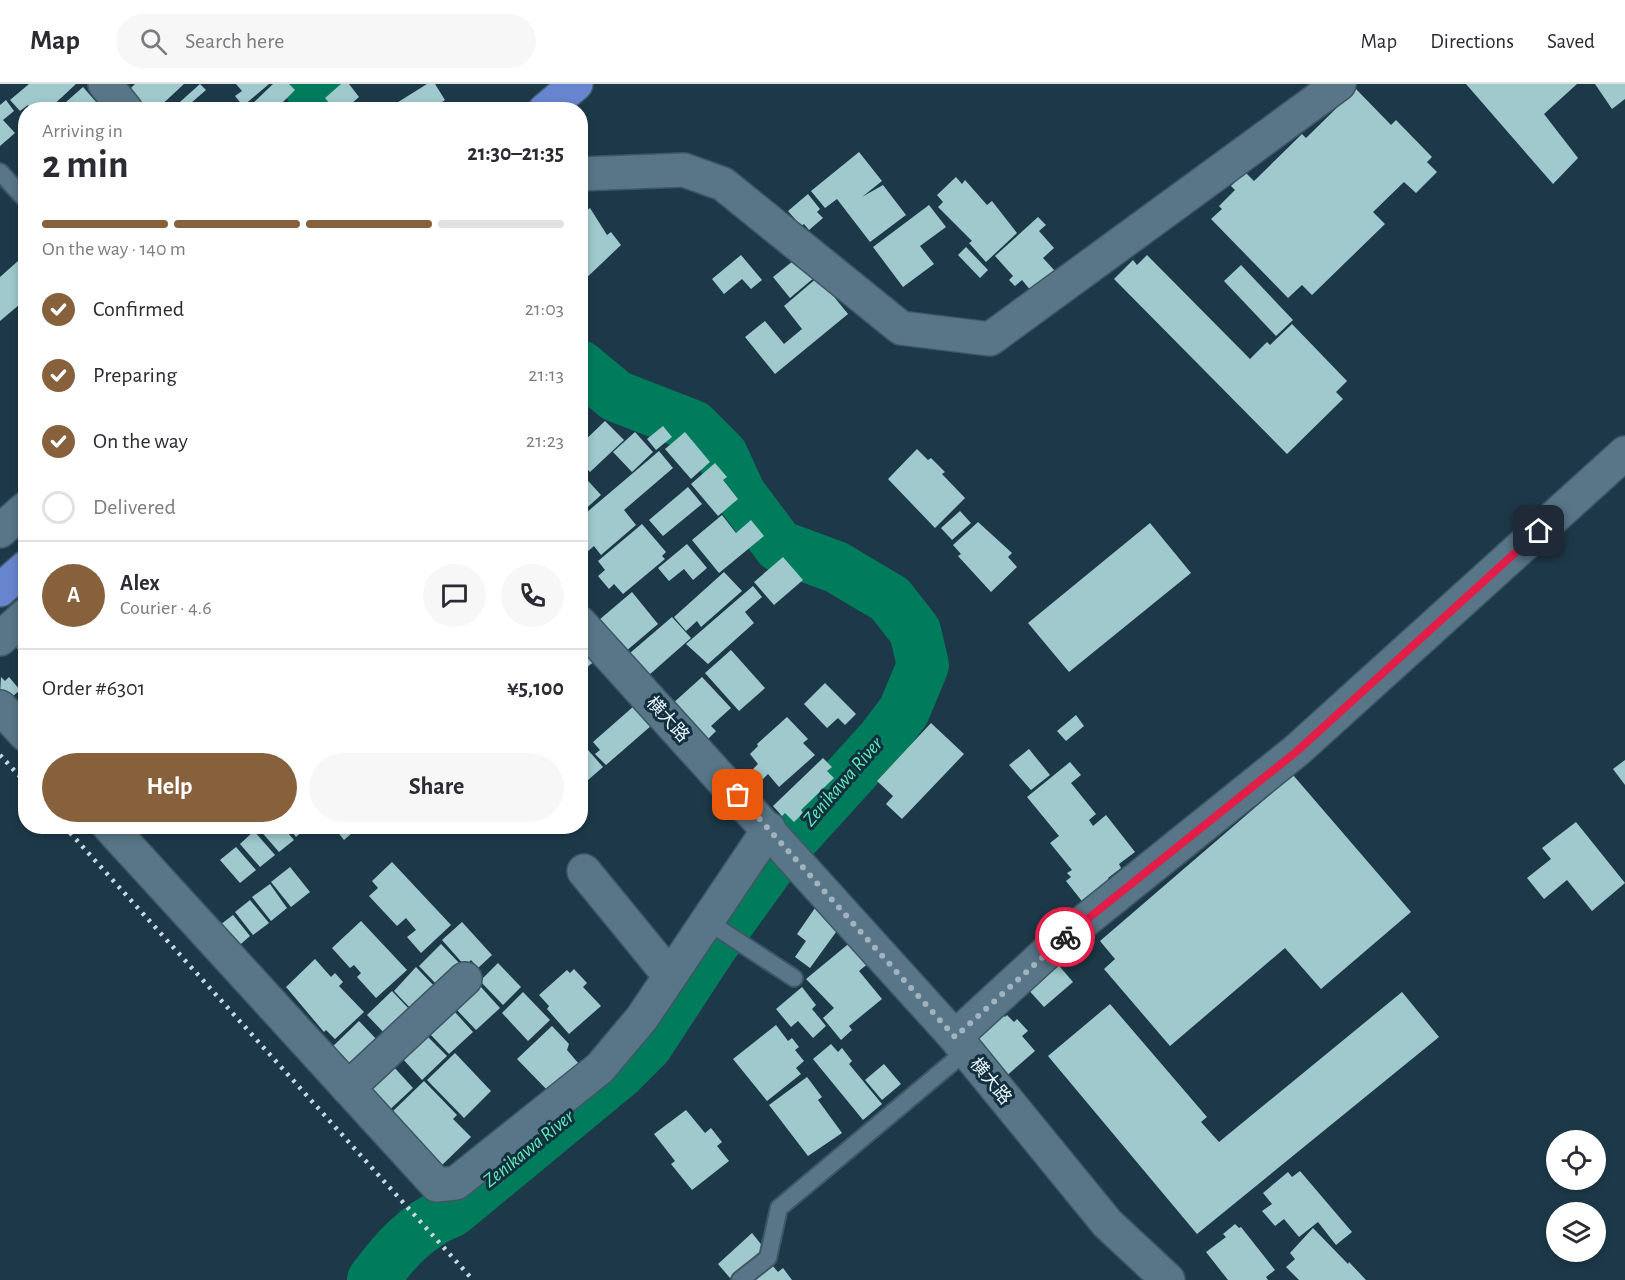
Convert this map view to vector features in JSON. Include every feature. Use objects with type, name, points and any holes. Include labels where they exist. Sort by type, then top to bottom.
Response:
[{"type":"highway","points":[[555,102],[576,84]]},
{"type":"highway","points":[[0,590],[18,574]]},
{"type":"street","points":[[105,84],[120,102]]},
{"type":"street","points":[[588,174],[684,170],[723,184],[901,328],[990,339],[1339,84]]},
{"type":"street","points":[[961,1044],[1056,944],[1296,752],[1625,453]]},
{"type":"street","points":[[0,531],[18,515]]},
{"type":"street","points":[[0,639],[18,622]]},
{"type":"street","name":"横大路","points":[[588,632],[961,1044],[1107,1223],[1168,1280]]},
{"type":"street","points":[[0,707],[18,726]]},
{"type":"street","points":[[116,834],[437,1185],[456,1183],[600,1068],[642,1018],[670,976],[718,928],[780,842]]},
{"type":"street","points":[[584,870],[670,976]]},
{"type":"street","points":[[348,1088],[465,979]]},
{"type":"lane","points":[[0,172],[18,191]]},
{"type":"lane","points":[[718,928],[794,978]]},
{"type":"lane","points":[[740,1280],[768,1257],[779,1208],[961,1044]]},
{"type":"building","points":[[29,84],[76,84],[57,102],[18,102],[18,109],[10,100]]},
{"type":"building","points":[[135,84],[184,84],[165,102],[130,102],[124,95]]},
{"type":"building","points":[[200,84],[206,90],[192,102],[180,102]]},
{"type":"building","points":[[236,84],[269,84],[248,102],[240,102],[235,96],[242,91]]},
{"type":"building","points":[[273,84],[289,84],[295,90],[283,102],[254,102]]},
{"type":"building","points":[[341,84],[349,84],[359,97],[353,102],[328,102],[325,98]]},
{"type":"building","points":[[427,84],[435,84],[445,100],[442,102],[398,102]]},
{"type":"building","points":[[1466,84],[1577,84],[1544,114],[1578,158],[1553,184]]},
{"type":"building","points":[[1595,84],[1625,84],[1625,99],[1612,109]]},
{"type":"building","points":[[83,87],[96,102],[66,102]]},
{"type":"building","points":[[1356,89],[1391,125],[1396,120],[1432,157],[1427,162],[1437,172],[1416,193],[1404,182],[1373,212],[1385,224],[1312,295],[1302,285],[1288,298],[1211,219],[1222,209],[1219,206],[1235,190],[1231,186],[1245,172],[1254,181],[1302,134],[1306,138]]},
{"type":"building","points":[[6,100],[14,111],[3,120],[15,133],[0,146],[0,105]]},
{"type":"building","points":[[859,152],[882,181],[862,197],[883,185],[906,215],[870,242],[837,199],[825,208],[811,191]]},
{"type":"building","points":[[956,177],[962,184],[965,180],[987,205],[992,201],[1017,233],[986,262],[969,243],[972,241],[938,207],[943,202],[937,195]]},
{"type":"building","points":[[808,194],[820,209],[817,212],[823,218],[809,230],[804,224],[801,226],[788,211]]},
{"type":"building","points":[[929,205],[946,227],[920,246],[934,264],[903,287],[873,247]]},
{"type":"building","points":[[590,208],[607,235],[611,232],[621,245],[588,276],[588,209]]},
{"type":"building","points":[[1038,217],[1046,225],[1039,231],[1054,248],[1043,258],[1055,271],[1032,292],[1022,280],[1015,286],[1009,280],[1013,276],[995,256]]},
{"type":"building","points":[[966,247],[988,270],[980,278],[958,255]]},
{"type":"building","points":[[741,255],[762,280],[751,289],[742,279],[724,294],[712,279]]},
{"type":"building","points":[[1147,255],[1250,359],[1267,342],[1270,345],[1292,324],[1347,381],[1336,392],[1343,399],[1287,454],[1114,279],[1133,260],[1137,265]]},
{"type":"building","points":[[798,257],[815,277],[790,298],[773,277]]},
{"type":"building","points":[[18,261],[18,306],[0,321],[0,277]]},
{"type":"building","points":[[1241,265],[1293,320],[1276,336],[1224,281]]},
{"type":"building","points":[[818,277],[848,314],[775,374],[745,337],[765,321],[784,344],[802,329],[784,306]]},
{"type":"building","points":[[605,421],[624,440],[590,472],[588,470],[588,437]]},
{"type":"building","points":[[663,426],[672,437],[656,450],[647,439]]},
{"type":"building","points":[[635,432],[653,452],[632,472],[613,452]]},
{"type":"building","points":[[685,432],[710,462],[691,479],[665,449]]},
{"type":"building","points":[[917,449],[928,460],[931,458],[945,472],[942,474],[965,498],[935,528],[888,479]]},
{"type":"building","points":[[659,451],[673,468],[624,510],[636,525],[601,555],[594,546],[588,551],[588,511]]},
{"type":"building","points":[[715,463],[727,477],[723,480],[738,499],[718,516],[691,484]]},
{"type":"building","points":[[588,481],[601,495],[588,507]]},
{"type":"building","points":[[688,487],[702,504],[663,536],[649,520]]},
{"type":"building","points":[[960,511],[971,523],[952,540],[941,528]]},
{"type":"building","points":[[722,515],[736,533],[751,520],[764,536],[719,573],[692,540]]},
{"type":"building","points":[[978,522],[1012,553],[1008,557],[1017,567],[991,592],[958,556],[961,554],[953,545]]},
{"type":"building","points":[[1150,523],[1191,573],[1069,672],[1028,623]]},
{"type":"building","points":[[642,524],[666,552],[662,556],[665,559],[623,594],[614,584],[609,589],[598,576],[605,570],[598,561]]},
{"type":"building","points":[[687,544],[707,568],[693,580],[684,569],[669,581],[658,568]]},
{"type":"building","points":[[783,557],[803,580],[774,605],[754,582]]},
{"type":"building","points":[[724,572],[742,591],[701,627],[697,621],[686,631],[674,617]]},
{"type":"building","points":[[753,586],[762,597],[745,612],[754,623],[708,664],[686,644]]},
{"type":"building","points":[[632,592],[658,624],[625,652],[599,620]]},
{"type":"building","points":[[672,617],[691,638],[649,675],[630,653]]},
{"type":"building","points":[[731,650],[765,688],[739,711],[705,673]]},
{"type":"building","points":[[588,652],[596,660],[588,666]]},
{"type":"building","points":[[1,677],[5,681],[9,677],[18,688],[18,692],[12,697],[0,694]]},
{"type":"building","points":[[702,677],[731,708],[711,726],[716,731],[705,742],[671,705]]},
{"type":"building","points":[[825,683],[856,714],[845,725],[838,718],[827,728],[804,704]]},
{"type":"building","points":[[634,706],[652,725],[606,765],[595,754],[600,750],[593,742]]},
{"type":"building","points":[[1076,715],[1084,726],[1066,741],[1057,731]]},
{"type":"building","points":[[787,717],[808,739],[803,743],[815,755],[779,787],[768,774],[763,779],[753,769],[758,764],[750,754],[758,746],[757,744]]},
{"type":"building","points":[[931,723],[964,754],[902,819],[886,804],[893,796],[877,781]]},
{"type":"building","points":[[1029,749],[1050,775],[1031,790],[1009,765]]},
{"type":"building","points":[[588,750],[603,767],[588,780]]},
{"type":"building","points":[[823,758],[832,767],[827,771],[834,778],[801,810],[803,813],[794,822],[785,813],[782,816],[773,806]]},
{"type":"building","points":[[1625,760],[1625,785],[1613,769]]},
{"type":"building","points":[[1070,762],[1081,775],[1071,783],[1096,814],[1089,820],[1093,826],[1106,815],[1135,852],[1119,864],[1121,868],[1108,878],[1111,884],[1085,905],[1066,881],[1071,877],[1067,873],[1072,870],[1050,843],[1059,836],[1027,797]]},
{"type":"building","points":[[1293,775],[1411,912],[1321,989],[1285,948],[1170,1046],[1104,969],[1115,959],[1100,941]]},
{"type":"building","points":[[1576,822],[1625,883],[1592,911],[1567,880],[1544,899],[1527,878],[1551,859],[1542,848]]},
{"type":"building","points":[[251,834],[257,834],[275,855],[260,867],[240,844]]},
{"type":"building","points":[[263,834],[289,834],[294,840],[279,852]]},
{"type":"building","points":[[339,834],[351,834],[344,840]]},
{"type":"building","points":[[236,847],[256,870],[240,883],[220,860]]},
{"type":"building","points":[[392,862],[451,925],[421,953],[407,937],[416,930],[406,918],[397,926],[369,896],[378,888],[372,881]]},
{"type":"building","points":[[290,867],[310,892],[291,907],[271,882]]},
{"type":"building","points":[[270,884],[287,908],[271,921],[252,897]]},
{"type":"building","points":[[250,900],[269,923],[253,935],[235,912]]},
{"type":"building","points":[[815,908],[839,928],[810,968],[795,957],[806,941],[797,934]]},
{"type":"building","points":[[233,915],[250,936],[234,950],[216,928]]},
{"type":"building","points":[[361,921],[407,970],[376,998],[357,977],[361,973],[354,965],[350,968],[332,948]]},
{"type":"building","points":[[462,922],[492,955],[478,968],[471,960],[465,966],[442,940]]},
{"type":"building","points":[[852,941],[870,962],[859,971],[882,999],[849,1026],[852,1030],[841,1040],[823,1018],[834,1008],[806,979]]},
{"type":"building","points":[[441,944],[461,965],[438,986],[419,966]]},
{"type":"building","points":[[315,959],[331,977],[335,973],[343,982],[339,986],[364,1012],[335,1039],[326,1030],[324,1032],[286,987]]},
{"type":"building","points":[[1055,961],[1073,982],[1044,1007],[1025,986]]},
{"type":"building","points":[[498,963],[521,987],[503,1005],[480,981]]},
{"type":"building","points":[[416,967],[437,989],[413,1011],[394,991]]},
{"type":"building","points":[[574,969],[587,983],[583,987],[601,1006],[569,1034],[547,1009],[549,1006],[539,995],[567,970],[570,973]]},
{"type":"building","points":[[480,986],[500,1008],[476,1030],[456,1009]]},
{"type":"building","points":[[802,987],[816,1005],[812,1009],[826,1026],[813,1038],[798,1021],[791,1027],[776,1009]]},
{"type":"building","points":[[392,991],[409,1009],[387,1036],[367,1015]]},
{"type":"building","points":[[523,992],[550,1020],[528,1041],[502,1013]]},
{"type":"building","points":[[1402,992],[1439,1037],[1197,1234],[1048,1056],[1110,1004],[1207,1117],[1201,1122],[1219,1142]]},
{"type":"building","points":[[454,1011],[473,1032],[449,1054],[430,1034]]},
{"type":"building","points":[[1003,1015],[1005,1017],[1007,1015],[1014,1022],[1017,1019],[1028,1031],[1022,1036],[1035,1051],[1004,1078],[976,1049],[982,1043],[977,1038]]},
{"type":"building","points":[[359,1021],[380,1043],[344,1071],[327,1052]]},
{"type":"building","points":[[776,1025],[788,1041],[792,1038],[799,1047],[795,1050],[804,1061],[796,1068],[801,1074],[767,1101],[733,1059]]},
{"type":"building","points":[[552,1026],[569,1044],[567,1050],[579,1064],[550,1093],[517,1059]]},
{"type":"building","points":[[426,1035],[447,1056],[422,1080],[402,1058]]},
{"type":"building","points":[[831,1044],[838,1052],[842,1048],[852,1061],[849,1064],[882,1104],[863,1120],[813,1059]]},
{"type":"building","points":[[455,1053],[491,1091],[464,1118],[427,1080]]},
{"type":"building","points":[[884,1064],[901,1084],[882,1100],[865,1080]]},
{"type":"building","points":[[392,1065],[413,1088],[383,1116],[366,1090]]},
{"type":"building","points":[[807,1077],[822,1097],[818,1100],[842,1133],[808,1156],[769,1105]]},
{"type":"building","points":[[424,1081],[457,1115],[453,1119],[471,1137],[442,1165],[391,1113]]},
{"type":"building","points":[[686,1110],[705,1133],[711,1128],[722,1142],[717,1146],[729,1161],[692,1190],[671,1164],[675,1161],[654,1134]]},
{"type":"building","points":[[1300,1171],[1352,1232],[1336,1245],[1318,1222],[1299,1237],[1284,1219],[1275,1226],[1262,1211],[1272,1204],[1263,1193],[1288,1172],[1292,1177]]},
{"type":"building","points":[[1235,1224],[1241,1227],[1275,1270],[1266,1277],[1268,1280],[1228,1280],[1206,1252],[1226,1237],[1223,1234]]},
{"type":"building","points":[[1313,1228],[1366,1280],[1299,1280],[1286,1267],[1295,1259],[1290,1253]]},
{"type":"building","points":[[752,1233],[764,1248],[730,1278],[718,1264]]},
{"type":"building","points":[[772,1265],[778,1272],[783,1268],[792,1280],[754,1280]]},
{"type":"waterway","name":"Zenikawa River","points":[[308,84],[321,102]]},
{"type":"waterway","name":"Zenikawa River","points":[[373,1280],[398,1249],[417,1231],[452,1211],[619,1073],[647,1045],[711,947],[775,858],[882,740],[904,711],[923,665],[915,631],[890,599],[836,567],[779,546],[740,494],[722,455],[693,426],[616,396],[588,373]]},
{"type":"railway","points":[[0,755],[18,774]]},
{"type":"railway","points":[[71,834],[473,1280]]},
{"type":"way so far","points":[[738,795],[955,1037],[1065,937]]},
{"type":"route","points":[[1065,937],[1296,752],[1539,531]]}]
